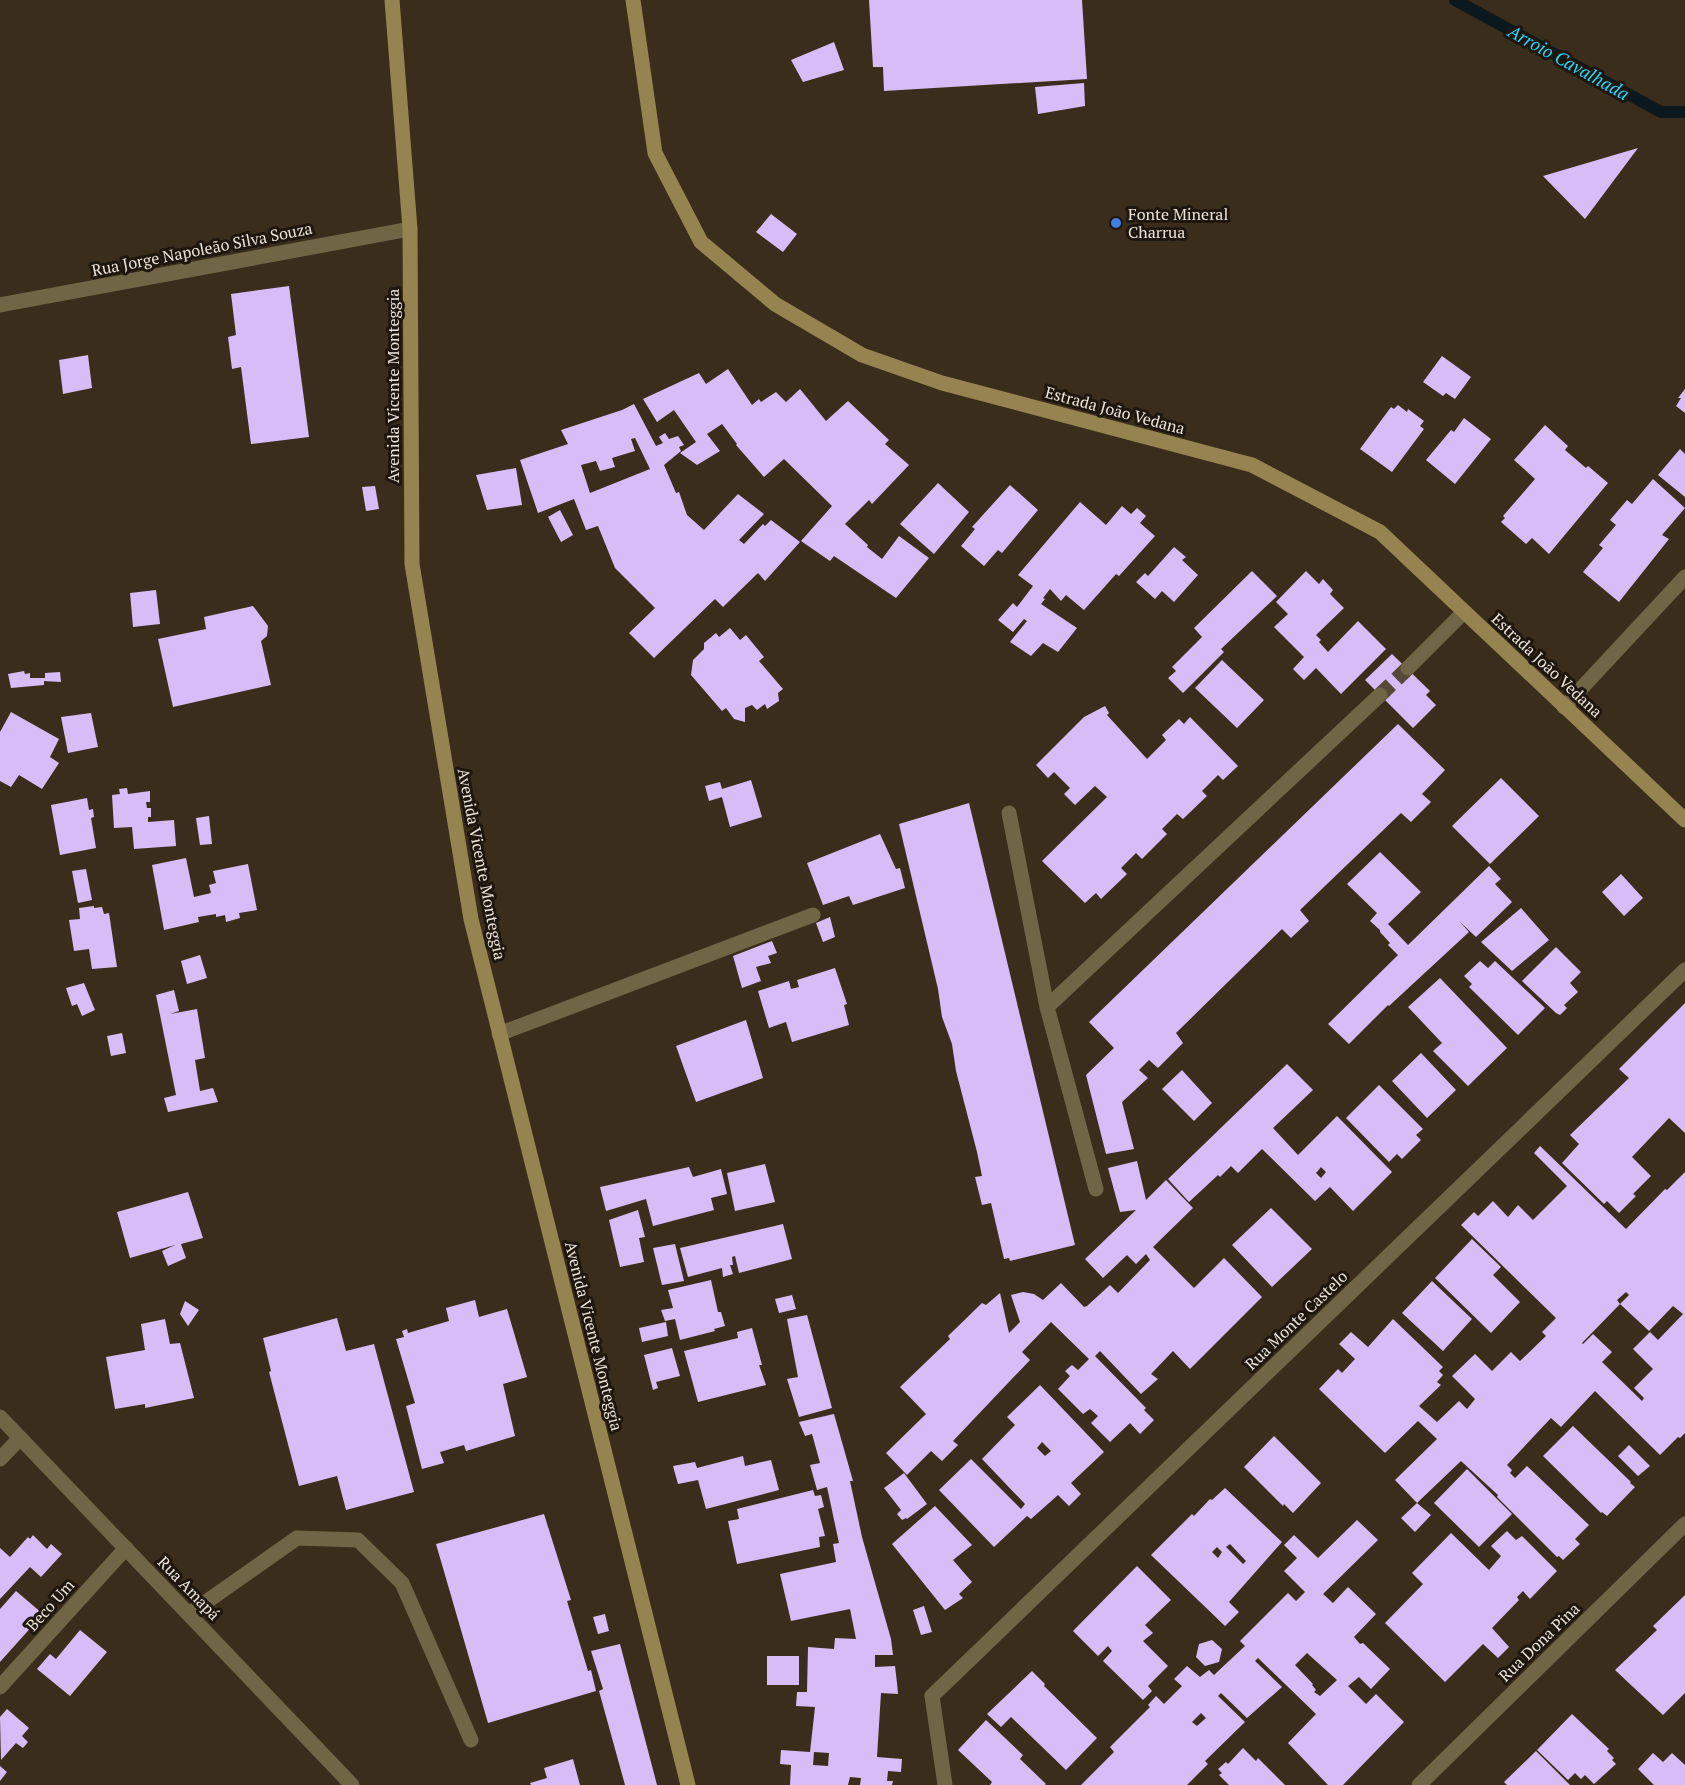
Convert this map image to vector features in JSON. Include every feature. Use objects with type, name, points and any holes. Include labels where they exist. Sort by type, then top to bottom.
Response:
[{"type":"main road","name":"Avenida Vicente Monteggia","points":[[392,0],[410,229],[411,564],[471,919],[688,1785]]},
{"type":"main road","name":"Estrada João Vedana","points":[[633,0],[655,153],[701,242],[775,304],[862,355],[942,383],[1252,465],[1380,532],[1685,819]]},
{"type":"street","name":"Rua Jorge Napoleão Silva Souza","points":[[0,305],[410,229]]},
{"type":"street","points":[[1564,707],[1685,577]]},
{"type":"street","points":[[1407,668],[1464,612]]},
{"type":"street","points":[[1047,1007],[1380,695]]},
{"type":"street","points":[[1009,813],[1047,1007],[1096,1189]]},
{"type":"street","points":[[499,1034],[813,915]]},
{"type":"street","name":"Rua Monte Castelo","points":[[945,1785],[932,1696],[1685,970]]},
{"type":"street","name":"Rua Amapá","points":[[0,1417],[352,1785]]},
{"type":"street","points":[[0,1459],[20,1438]]},
{"type":"street","name":"Rua Dona Pina","points":[[1419,1785],[1685,1524]]},
{"type":"street","points":[[189,1614],[297,1538],[358,1540],[402,1583],[471,1740]]},
{"type":"street","name":"Beco Um","points":[[0,1687],[126,1548]]},
{"type":"building","points":[[869,0],[1082,0],[1087,79],[884,91],[883,67],[873,67]]},
{"type":"building","points":[[834,42],[844,70],[803,82],[791,60]]},
{"type":"building","points":[[1084,83],[1085,106],[1038,114],[1035,87]]},
{"type":"building","points":[[1638,148],[1585,219],[1543,176]]},
{"type":"building","points":[[771,214],[797,234],[783,252],[756,232]]},
{"type":"building","points":[[289,286],[309,437],[251,444],[241,367],[232,369],[228,337],[236,335],[231,294]]},
{"type":"building","points":[[88,355],[92,388],[63,394],[59,360]]},
{"type":"building","points":[[1442,356],[1471,377],[1455,399],[1446,393],[1443,396],[1423,382]]},
{"type":"building","points":[[728,369],[752,405],[759,399],[761,402],[776,392],[786,402],[800,389],[826,421],[848,401],[889,440],[885,444],[909,465],[872,504],[869,500],[845,524],[882,559],[899,536],[929,558],[896,598],[834,556],[830,561],[801,541],[832,506],[784,459],[764,477],[736,445],[722,424],[707,434],[720,451],[697,465],[680,453],[696,442],[674,410],[657,422],[643,399],[699,373],[706,384]]},
{"type":"building","points":[[1685,389],[1685,413],[1676,406],[1681,398],[1678,398]]},
{"type":"building","points":[[634,404],[656,446],[663,443],[659,437],[665,433],[669,439],[678,436],[684,445],[679,447],[681,451],[664,465],[676,493],[679,492],[687,515],[704,530],[738,494],[764,514],[739,540],[744,544],[763,524],[765,526],[771,520],[800,542],[765,581],[758,573],[723,607],[715,599],[654,658],[629,633],[655,608],[615,568],[598,526],[586,530],[574,499],[538,513],[520,460],[568,444],[561,430]],"holes":[[[635,438],[650,469],[590,493],[581,465],[596,461],[600,471],[615,467],[612,458],[635,451],[631,439]]]},
{"type":"building","points":[[1398,405],[1407,412],[1408,409],[1424,421],[1420,426],[1424,429],[1392,472],[1360,449],[1391,407],[1394,409]]},
{"type":"building","points":[[1464,418],[1491,439],[1455,484],[1426,460],[1451,430],[1454,432]]},
{"type":"building","points":[[1545,425],[1568,446],[1565,450],[1608,483],[1549,554],[1532,538],[1526,544],[1501,522],[1505,518],[1503,516],[1535,479],[1514,460]]},
{"type":"building","points":[[1680,449],[1685,454],[1685,497],[1658,475]]},
{"type":"building","points":[[516,468],[522,505],[487,510],[476,475]]},
{"type":"building","points":[[1653,479],[1685,508],[1662,535],[1669,539],[1619,602],[1583,572],[1603,548],[1599,545],[1616,525],[1610,520],[1627,500],[1632,504]]},
{"type":"building","points":[[938,483],[969,512],[934,554],[900,524]]},
{"type":"building","points":[[1010,485],[1038,510],[1002,553],[998,550],[984,566],[961,546],[975,529],[972,527]]},
{"type":"building","points":[[375,486],[379,509],[366,511],[362,487]]},
{"type":"building","points":[[1080,502],[1106,525],[1122,506],[1131,514],[1137,508],[1146,516],[1140,523],[1155,536],[1119,576],[1116,574],[1084,610],[1066,595],[1061,601],[1050,589],[1041,604],[1077,628],[1058,652],[1043,643],[1031,656],[1010,642],[1027,621],[1024,619],[1013,632],[998,620],[1013,603],[1017,607],[1033,586],[1018,575]]},
{"type":"building","points":[[560,510],[573,535],[561,542],[548,517]]},
{"type":"building","points":[[1174,547],[1186,557],[1182,560],[1198,575],[1174,602],[1162,591],[1155,599],[1136,582],[1145,573],[1148,576]]},
{"type":"building","points":[[1252,571],[1277,596],[1221,649],[1224,652],[1183,693],[1168,678],[1176,671],[1172,667],[1202,637],[1194,628]]},
{"type":"building","points":[[1306,571],[1319,584],[1323,579],[1333,590],[1330,594],[1344,608],[1316,635],[1328,652],[1358,621],[1386,649],[1341,694],[1316,668],[1304,680],[1293,669],[1304,657],[1274,627],[1288,614],[1276,602]]},
{"type":"building","points":[[156,590],[160,624],[133,627],[130,593]]},
{"type":"building","points":[[253,606],[268,626],[267,636],[261,641],[271,685],[173,707],[158,639],[206,629],[204,617]]},
{"type":"building","points":[[730,628],[740,640],[746,635],[764,657],[759,661],[783,689],[778,693],[779,701],[767,709],[765,704],[757,710],[752,705],[745,708],[745,722],[734,719],[726,708],[722,711],[691,675],[693,660],[704,649],[704,643],[716,633],[719,637]]},
{"type":"building","points":[[1392,654],[1430,691],[1426,695],[1436,705],[1413,728],[1365,680]]},
{"type":"building","points":[[1222,660],[1264,700],[1237,728],[1195,688]]},
{"type":"building","points":[[24,671],[25,674],[30,673],[30,678],[45,678],[45,673],[60,672],[61,682],[44,681],[44,685],[11,688],[8,674]]},
{"type":"building","points":[[1105,706],[1109,713],[1107,715],[1147,759],[1166,740],[1162,735],[1179,719],[1184,724],[1190,717],[1238,766],[1223,780],[1218,775],[1202,791],[1207,796],[1183,819],[1177,814],[1162,829],[1167,834],[1142,859],[1136,853],[1121,868],[1127,874],[1101,899],[1096,893],[1085,903],[1042,861],[1107,797],[1095,786],[1075,805],[1064,794],[1070,788],[1054,772],[1048,778],[1036,765],[1084,717]]},
{"type":"building","points":[[11,712],[59,739],[50,757],[59,763],[42,789],[19,775],[11,787],[0,781],[0,732]]},
{"type":"building","points":[[91,713],[98,747],[68,753],[61,717]]},
{"type":"building","points":[[1398,724],[1445,770],[1422,794],[1431,802],[1411,822],[1401,813],[1300,910],[1309,921],[1291,938],[1282,929],[1176,1033],[1183,1043],[1158,1068],[1149,1060],[1139,1070],[1148,1078],[1122,1102],[1134,1149],[1106,1154],[1086,1075],[1114,1048],[1089,1022]]},
{"type":"building","points":[[1501,778],[1539,816],[1490,864],[1452,826]]},
{"type":"building","points":[[751,780],[762,817],[730,827],[722,797],[709,801],[705,786],[720,782],[722,789]]},
{"type":"building","points":[[127,788],[128,794],[150,791],[150,802],[146,802],[147,808],[151,808],[151,817],[148,817],[148,822],[174,820],[176,846],[134,849],[132,827],[114,828],[112,795],[120,794],[119,789]]},
{"type":"building","points":[[87,798],[89,810],[93,809],[94,817],[91,818],[96,848],[60,855],[51,805]]},
{"type":"building","points":[[969,803],[1075,1245],[1010,1261],[1009,1258],[1004,1259],[991,1203],[982,1205],[975,1177],[982,1176],[977,1152],[956,1071],[952,1044],[942,1017],[938,989],[899,824]]},
{"type":"building","points":[[209,816],[212,844],[200,845],[196,818]]},
{"type":"building","points":[[880,834],[896,869],[900,868],[905,888],[853,905],[849,896],[823,905],[807,863]]},
{"type":"building","points":[[1380,852],[1421,892],[1388,924],[1408,945],[1489,866],[1501,879],[1495,884],[1512,902],[1476,937],[1459,921],[1469,932],[1388,1005],[1349,1044],[1328,1024],[1398,955],[1388,945],[1390,943],[1380,930],[1370,921],[1377,913],[1347,884]]},
{"type":"building","points":[[186,858],[194,897],[211,893],[209,885],[216,883],[213,871],[248,864],[257,910],[239,913],[240,918],[226,922],[225,915],[198,917],[199,922],[164,930],[152,865]]},
{"type":"building","points":[[86,869],[92,900],[78,903],[72,871]]},
{"type":"building","points":[[1621,874],[1643,898],[1624,916],[1602,892]]},
{"type":"building","points":[[94,906],[94,908],[102,907],[104,914],[109,913],[117,967],[92,969],[89,949],[74,951],[69,920],[80,919],[79,908]]},
{"type":"building","points":[[1521,908],[1549,940],[1512,971],[1481,942]]},
{"type":"building","points":[[830,917],[835,937],[823,942],[816,923]]},
{"type":"building","points":[[772,941],[777,953],[768,956],[771,963],[756,967],[761,981],[742,988],[733,956]]},
{"type":"building","points":[[1556,947],[1581,972],[1570,983],[1578,992],[1564,1005],[1567,1008],[1560,1015],[1522,981]]},
{"type":"building","points":[[200,955],[207,978],[187,984],[181,961]]},
{"type":"building","points":[[1480,961],[1488,968],[1495,961],[1545,1008],[1518,1035],[1469,987],[1472,984],[1464,976]]},
{"type":"building","points":[[835,968],[847,1004],[844,1005],[849,1025],[792,1042],[786,1022],[769,1028],[758,991],[789,981],[791,989],[799,987],[797,980]]},
{"type":"building","points":[[1440,978],[1507,1048],[1468,1086],[1433,1051],[1442,1043],[1408,1007]]},
{"type":"building","points":[[84,983],[95,1010],[82,1016],[77,1004],[72,1006],[66,988]]},
{"type":"building","points":[[174,990],[179,1011],[170,1014],[197,1009],[205,1058],[195,1060],[200,1091],[213,1088],[218,1102],[168,1112],[164,1098],[176,1095],[156,995]]},
{"type":"building","points":[[1685,1003],[1685,1133],[1669,1118],[1632,1157],[1651,1176],[1633,1194],[1636,1196],[1619,1213],[1607,1201],[1604,1204],[1562,1163],[1579,1144],[1570,1135],[1629,1078],[1619,1069]]},
{"type":"building","points":[[746,1020],[763,1078],[696,1102],[676,1046]]},
{"type":"building","points":[[122,1033],[126,1053],[111,1056],[107,1036]]},
{"type":"building","points":[[1421,1053],[1456,1090],[1427,1118],[1392,1081]]},
{"type":"building","points":[[1287,1064],[1313,1090],[1273,1128],[1298,1155],[1337,1116],[1392,1172],[1353,1211],[1330,1187],[1315,1201],[1262,1149],[1238,1173],[1231,1166],[1189,1202],[1168,1179]],"holes":[[[1321,1167],[1326,1172],[1321,1178],[1316,1173]]]},
{"type":"building","points":[[1182,1070],[1212,1103],[1194,1121],[1162,1089]]},
{"type":"building","points":[[1379,1085],[1423,1129],[1416,1135],[1421,1140],[1402,1159],[1397,1154],[1389,1162],[1346,1118]]},
{"type":"building","points":[[1540,1146],[1626,1229],[1685,1172],[1685,1433],[1660,1455],[1595,1391],[1561,1427],[1551,1418],[1507,1465],[1515,1478],[1527,1466],[1589,1525],[1575,1539],[1580,1544],[1563,1560],[1557,1557],[1497,1497],[1498,1495],[1461,1461],[1417,1503],[1395,1480],[1437,1439],[1418,1421],[1385,1453],[1319,1389],[1338,1369],[1342,1373],[1355,1359],[1339,1344],[1351,1332],[1368,1347],[1393,1319],[1443,1367],[1439,1371],[1443,1375],[1437,1382],[1441,1385],[1419,1406],[1437,1422],[1459,1401],[1467,1409],[1475,1399],[1452,1376],[1475,1354],[1492,1371],[1511,1352],[1520,1361],[1546,1336],[1542,1332],[1556,1318],[1461,1225],[1474,1212],[1478,1216],[1493,1201],[1508,1217],[1518,1205],[1533,1220],[1567,1186],[1534,1153]],"holes":[[[1626,1292],[1629,1295],[1620,1304],[1617,1300]],[[1620,1304],[1649,1331],[1673,1306],[1683,1314],[1658,1340],[1650,1332],[1633,1349],[1653,1369],[1634,1388],[1644,1398],[1642,1401],[1602,1362],[1612,1352],[1593,1334],[1582,1343]]]},
{"type":"building","points":[[1137,1161],[1146,1200],[1166,1180],[1193,1208],[1153,1247],[1194,1288],[1224,1258],[1262,1297],[1190,1369],[1173,1351],[1151,1374],[1158,1379],[1141,1394],[1100,1351],[1095,1356],[1146,1408],[1144,1410],[1154,1420],[1140,1434],[1130,1423],[1110,1442],[1091,1423],[1098,1416],[1090,1409],[1083,1414],[1058,1389],[1070,1376],[1065,1371],[1072,1365],[1078,1370],[1089,1359],[1051,1322],[1022,1352],[1030,1360],[953,1441],[958,1445],[942,1461],[931,1451],[907,1475],[886,1453],[926,1414],[900,1387],[950,1339],[948,1336],[982,1303],[986,1305],[1000,1293],[1009,1333],[1020,1322],[1011,1295],[1023,1292],[1034,1294],[1043,1300],[1061,1283],[1084,1307],[1110,1285],[1118,1293],[1150,1260],[1146,1254],[1136,1264],[1127,1255],[1103,1278],[1085,1259],[1136,1210],[1120,1212],[1108,1168]]},
{"type":"building","points":[[765,1164],[775,1202],[735,1211],[727,1173]]},
{"type":"building","points":[[689,1167],[693,1177],[721,1169],[727,1194],[711,1198],[714,1210],[653,1226],[646,1199],[606,1211],[600,1187]]},
{"type":"building","points":[[188,1192],[203,1238],[181,1244],[186,1258],[168,1266],[162,1251],[175,1245],[130,1258],[117,1212]]},
{"type":"building","points":[[1271,1208],[1312,1249],[1272,1287],[1232,1245]]},
{"type":"building","points":[[638,1210],[645,1237],[639,1238],[644,1262],[620,1267],[609,1220]]},
{"type":"building","points":[[783,1224],[792,1259],[739,1273],[735,1256],[732,1257],[733,1265],[730,1265],[733,1274],[723,1277],[722,1268],[688,1277],[680,1248]]},
{"type":"building","points":[[1472,1239],[1501,1267],[1493,1275],[1520,1302],[1491,1333],[1435,1278]]},
{"type":"building","points":[[675,1244],[684,1281],[662,1285],[653,1248]]},
{"type":"building","points":[[711,1280],[718,1312],[721,1312],[725,1326],[714,1329],[715,1331],[680,1340],[675,1319],[665,1321],[661,1310],[673,1308],[668,1290]]},
{"type":"building","points":[[1432,1281],[1472,1319],[1443,1351],[1402,1313]]},
{"type":"building","points":[[792,1295],[796,1309],[779,1313],[775,1299]]},
{"type":"building","points":[[475,1300],[479,1317],[507,1309],[527,1377],[503,1384],[515,1436],[466,1451],[464,1445],[440,1452],[444,1463],[422,1469],[406,1406],[415,1403],[396,1339],[404,1337],[402,1331],[407,1329],[408,1333],[449,1321],[446,1308]]},
{"type":"building","points":[[185,1301],[199,1310],[188,1326],[180,1314]]},
{"type":"building","points":[[807,1315],[832,1408],[799,1417],[787,1379],[798,1377],[787,1319]]},
{"type":"building","points":[[337,1318],[346,1351],[374,1344],[414,1492],[346,1510],[337,1476],[299,1486],[269,1372],[271,1371],[263,1338]]},
{"type":"building","points":[[165,1319],[170,1344],[180,1343],[194,1398],[145,1408],[145,1404],[115,1409],[106,1357],[145,1350],[141,1324]]},
{"type":"building","points":[[666,1322],[668,1336],[642,1342],[639,1328]]},
{"type":"building","points":[[752,1328],[762,1365],[759,1365],[766,1385],[698,1402],[684,1351],[738,1338],[737,1332]]},
{"type":"building","points":[[672,1348],[680,1376],[656,1382],[658,1388],[653,1390],[644,1355]]},
{"type":"building","points":[[1040,1385],[1104,1452],[1071,1483],[1081,1494],[1069,1506],[1058,1495],[1031,1519],[1027,1516],[994,1547],[939,1490],[971,1459],[1021,1509],[1025,1504],[982,1459],[1015,1425],[1007,1417]],"holes":[[[1042,1442],[1051,1451],[1045,1456],[1037,1448]]]},
{"type":"building","points":[[834,1414],[853,1481],[850,1481],[862,1537],[891,1639],[893,1655],[875,1655],[875,1667],[895,1666],[898,1694],[881,1693],[877,1757],[902,1759],[901,1772],[888,1771],[887,1781],[893,1781],[892,1785],[860,1785],[861,1778],[850,1777],[848,1785],[790,1785],[791,1765],[780,1764],[781,1750],[810,1752],[815,1707],[796,1706],[797,1692],[807,1692],[808,1647],[834,1649],[835,1638],[856,1639],[850,1609],[791,1621],[780,1574],[836,1562],[833,1544],[839,1543],[827,1487],[817,1490],[810,1465],[820,1463],[812,1434],[805,1436],[799,1422]],"holes":[[[814,1752],[829,1753],[828,1766],[813,1765]]]},
{"type":"building","points":[[1573,1426],[1635,1487],[1607,1516],[1601,1513],[1543,1456]]},
{"type":"building","points":[[1274,1436],[1321,1483],[1293,1513],[1244,1467]]},
{"type":"building","points":[[1629,1445],[1650,1466],[1638,1476],[1618,1456]]},
{"type":"building","points":[[743,1456],[745,1466],[771,1460],[779,1490],[706,1509],[698,1480],[678,1484],[673,1466],[695,1462],[697,1468]]},
{"type":"building","points":[[1467,1469],[1512,1514],[1479,1547],[1434,1503]]},
{"type":"building","points":[[904,1473],[927,1504],[907,1519],[902,1520],[897,1514],[901,1510],[884,1488]]},
{"type":"building","points":[[1225,1488],[1282,1542],[1229,1602],[1239,1612],[1225,1626],[1151,1555],[1192,1514],[1194,1516],[1210,1499],[1212,1500]],"holes":[[[1230,1544],[1246,1561],[1243,1564],[1226,1547]],[[1217,1547],[1222,1552],[1218,1558],[1212,1552]]]},
{"type":"building","points":[[813,1490],[815,1496],[821,1495],[824,1507],[818,1509],[825,1536],[819,1537],[820,1547],[737,1564],[728,1521],[739,1519],[737,1509]]},
{"type":"building","points":[[1417,1503],[1431,1515],[1415,1532],[1401,1518]]},
{"type":"building","points":[[935,1506],[972,1545],[953,1560],[972,1582],[959,1594],[963,1598],[945,1610],[892,1544]]},
{"type":"building","points":[[544,1514],[571,1600],[567,1601],[596,1691],[488,1723],[436,1544]]},
{"type":"building","points":[[1357,1520],[1378,1540],[1323,1594],[1333,1603],[1348,1587],[1376,1614],[1354,1637],[1390,1669],[1371,1689],[1359,1677],[1348,1686],[1366,1704],[1376,1694],[1404,1722],[1343,1785],[1328,1785],[1288,1743],[1316,1714],[1258,1658],[1255,1661],[1282,1687],[1247,1718],[1221,1693],[1218,1696],[1245,1722],[1205,1761],[1208,1764],[1187,1785],[1081,1785],[1114,1752],[1110,1747],[1150,1707],[1148,1705],[1156,1696],[1164,1704],[1182,1686],[1174,1679],[1187,1666],[1200,1677],[1209,1670],[1214,1675],[1245,1646],[1240,1641],[1288,1593],[1296,1601],[1305,1592],[1284,1571],[1297,1558],[1284,1545],[1294,1535],[1318,1558]],"holes":[[[1307,1653],[1337,1680],[1320,1696],[1314,1692],[1316,1690],[1313,1684],[1295,1665]],[[1201,1713],[1206,1718],[1197,1726],[1192,1722]]]},
{"type":"building","points":[[1507,1531],[1516,1540],[1522,1536],[1557,1571],[1530,1599],[1523,1591],[1517,1597],[1519,1600],[1492,1628],[1509,1647],[1498,1658],[1483,1644],[1445,1682],[1385,1623],[1423,1584],[1412,1573],[1451,1533],[1489,1570],[1501,1556],[1491,1546]]},
{"type":"building","points":[[33,1535],[47,1549],[51,1544],[62,1554],[41,1577],[30,1567],[0,1599],[0,1548],[10,1557],[28,1537],[30,1539]]},
{"type":"building","points":[[1137,1566],[1171,1600],[1145,1625],[1153,1633],[1143,1641],[1168,1666],[1148,1686],[1152,1691],[1143,1700],[1103,1661],[1112,1651],[1108,1646],[1098,1656],[1073,1631]]},
{"type":"building","points":[[16,1591],[43,1614],[0,1662],[0,1609]]},
{"type":"building","points":[[1685,1595],[1685,1693],[1663,1715],[1615,1670],[1657,1630],[1653,1626]]},
{"type":"building","points":[[924,1606],[932,1632],[921,1635],[913,1610]]},
{"type":"building","points":[[605,1614],[609,1631],[598,1634],[593,1617]]},
{"type":"building","points":[[80,1630],[107,1652],[70,1696],[37,1669],[50,1654],[56,1659]]},
{"type":"building","points":[[1212,1640],[1222,1649],[1219,1662],[1205,1666],[1196,1657],[1199,1644]]},
{"type":"building","points":[[620,1644],[657,1785],[625,1785],[599,1691],[603,1689],[591,1651]]},
{"type":"building","points":[[767,1656],[799,1656],[799,1685],[767,1685]]},
{"type":"building","points":[[1032,1671],[1045,1684],[1044,1686],[1097,1738],[1066,1770],[1011,1717],[1001,1727],[987,1714]]},
{"type":"building","points":[[7,1709],[29,1728],[22,1736],[28,1742],[23,1748],[16,1743],[1,1760],[0,1717]]},
{"type":"building","points":[[1572,1714],[1609,1749],[1607,1751],[1616,1764],[1594,1784],[1585,1775],[1581,1779],[1575,1773],[1568,1780],[1537,1750]]},
{"type":"building","points":[[986,1720],[1023,1755],[1020,1759],[1045,1785],[990,1785],[992,1782],[958,1750]]},
{"type":"building","points":[[1243,1748],[1256,1761],[1258,1758],[1285,1785],[1229,1785],[1219,1775],[1222,1773],[1218,1769],[1226,1762],[1228,1764]]},
{"type":"building","points":[[1536,1751],[1570,1785],[1507,1785],[1504,1782]]},
{"type":"building","points":[[1653,1753],[1663,1762],[1672,1753],[1685,1765],[1685,1785],[1654,1785],[1638,1769]]},
{"type":"building","points":[[573,1759],[580,1785],[531,1785],[530,1783],[547,1778],[544,1768]]},
{"type":"building","points":[[0,1766],[7,1772],[0,1781]]},
{"type":"waterway","name":"Arroio Cavalhada","points":[[1455,0],[1661,112],[1685,112]]},
{"type":"tunnel","points":[[1380,695],[1408,668]]},
{"type":"place","name":"Fonte Mineral Charrua","points":[[1116,223]]}]
